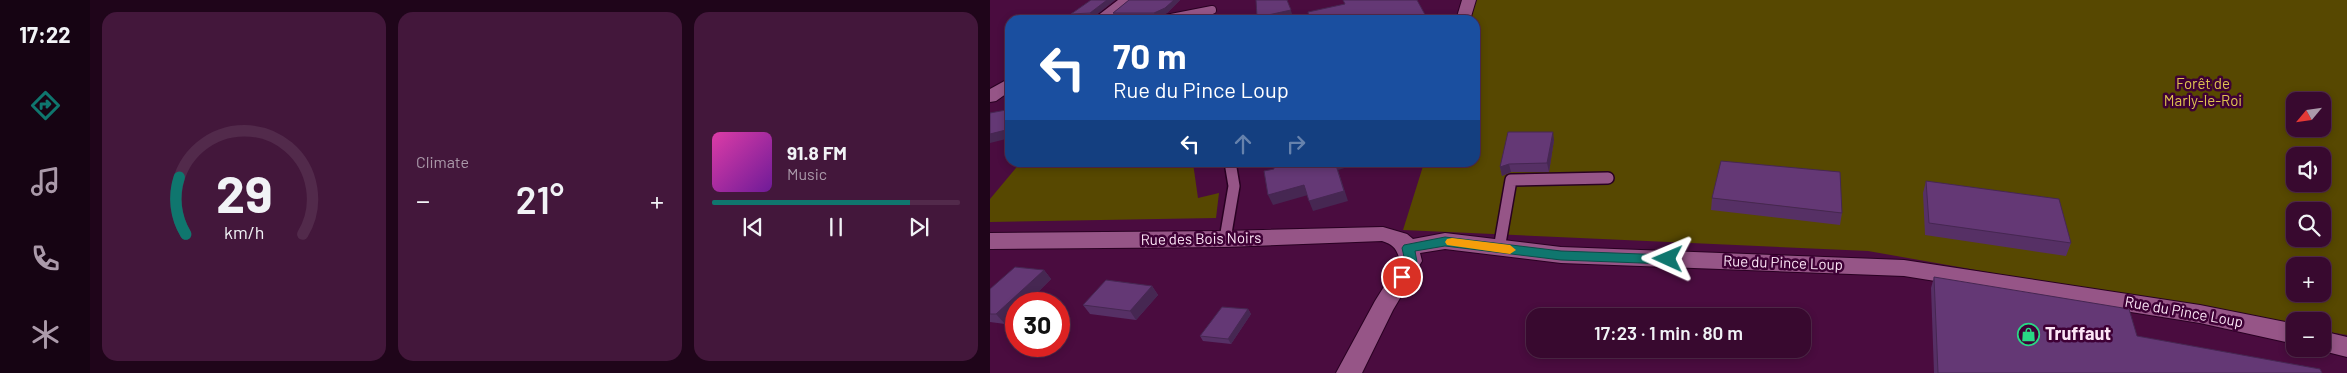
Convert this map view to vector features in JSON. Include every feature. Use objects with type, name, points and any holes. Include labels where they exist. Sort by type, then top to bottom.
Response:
[{"type":"street","points":[[1106,15],[1127,0]]},
{"type":"street","points":[[1464,15],[1469,0]]},
{"type":"street","points":[[990,97],[1005,86]]},
{"type":"street","name":"Rue des Bois Noirs","points":[[990,241],[1226,239],[1383,234],[1399,239],[1408,248]]},
{"type":"street","name":"Rue du Pince Loup","points":[[1408,248],[1445,241],[1499,249],[1570,256],[1904,268],[2200,314],[2286,332]]},
{"type":"street","points":[[1349,373],[1383,307],[1411,262],[1408,248]]},
{"type":"street","points":[[2331,343],[2347,347]]},
{"type":"lane","points":[[1186,15],[1212,10]]},
{"type":"lane","points":[[1226,239],[1234,186],[1231,167]]},
{"type":"lane","points":[[1499,249],[1510,180],[1608,178]]},
{"type":"green space","name":"Forêt de Marly-le-Roi","points":[[1475,0],[2347,0],[2347,335],[2331,332],[2331,312],[2286,312],[2286,324],[1868,251],[1403,230],[1423,167],[1480,167],[1480,15],[1470,15]]},
{"type":"green space","points":[[1017,167],[1194,167],[1198,198],[1219,193],[1216,218],[990,222],[990,199]]},
{"type":"building","points":[[1091,0],[1107,0],[1090,13],[1071,14]]},
{"type":"building","points":[[1129,0],[1174,0],[1165,8],[1154,13],[1113,13]]},
{"type":"building","points":[[1256,0],[1287,0],[1291,10],[1268,15],[1257,15]]},
{"type":"building","points":[[1343,0],[1417,0],[1425,15],[1309,15],[1308,12],[1345,4]]},
{"type":"building","points":[[1005,110],[1005,130],[990,134],[990,113]]},
{"type":"building","points":[[1508,132],[1553,132],[1547,163],[1509,164],[1500,167]]},
{"type":"building","points":[[1721,161],[1840,172],[1842,213],[1712,198]]},
{"type":"building","points":[[1274,167],[1337,167],[1344,191],[1309,201],[1304,185],[1268,195],[1264,171],[1274,169]]},
{"type":"building","points":[[1926,181],[2059,199],[2071,243],[1929,223]]},
{"type":"building","points":[[1015,267],[1044,270],[1020,292],[1005,292],[1005,306],[996,314],[990,314],[990,289]]},
{"type":"building","name":"Truffaut","points":[[1934,277],[2129,309],[2137,336],[2320,369],[2322,373],[1938,373]]},
{"type":"building","points":[[1106,280],[1152,286],[1130,311],[1083,305]]},
{"type":"building","points":[[1222,307],[1248,309],[1228,339],[1200,336]]},
{"type":"slow traffic","points":[[1452,242],[1510,250]]},
{"type":"place","name":"Truffaut","points":[[2029,334]]},
{"type":"route","points":[[1402,277],[1411,262],[1408,248],[1445,241],[1561,255],[1668,259]]}]
